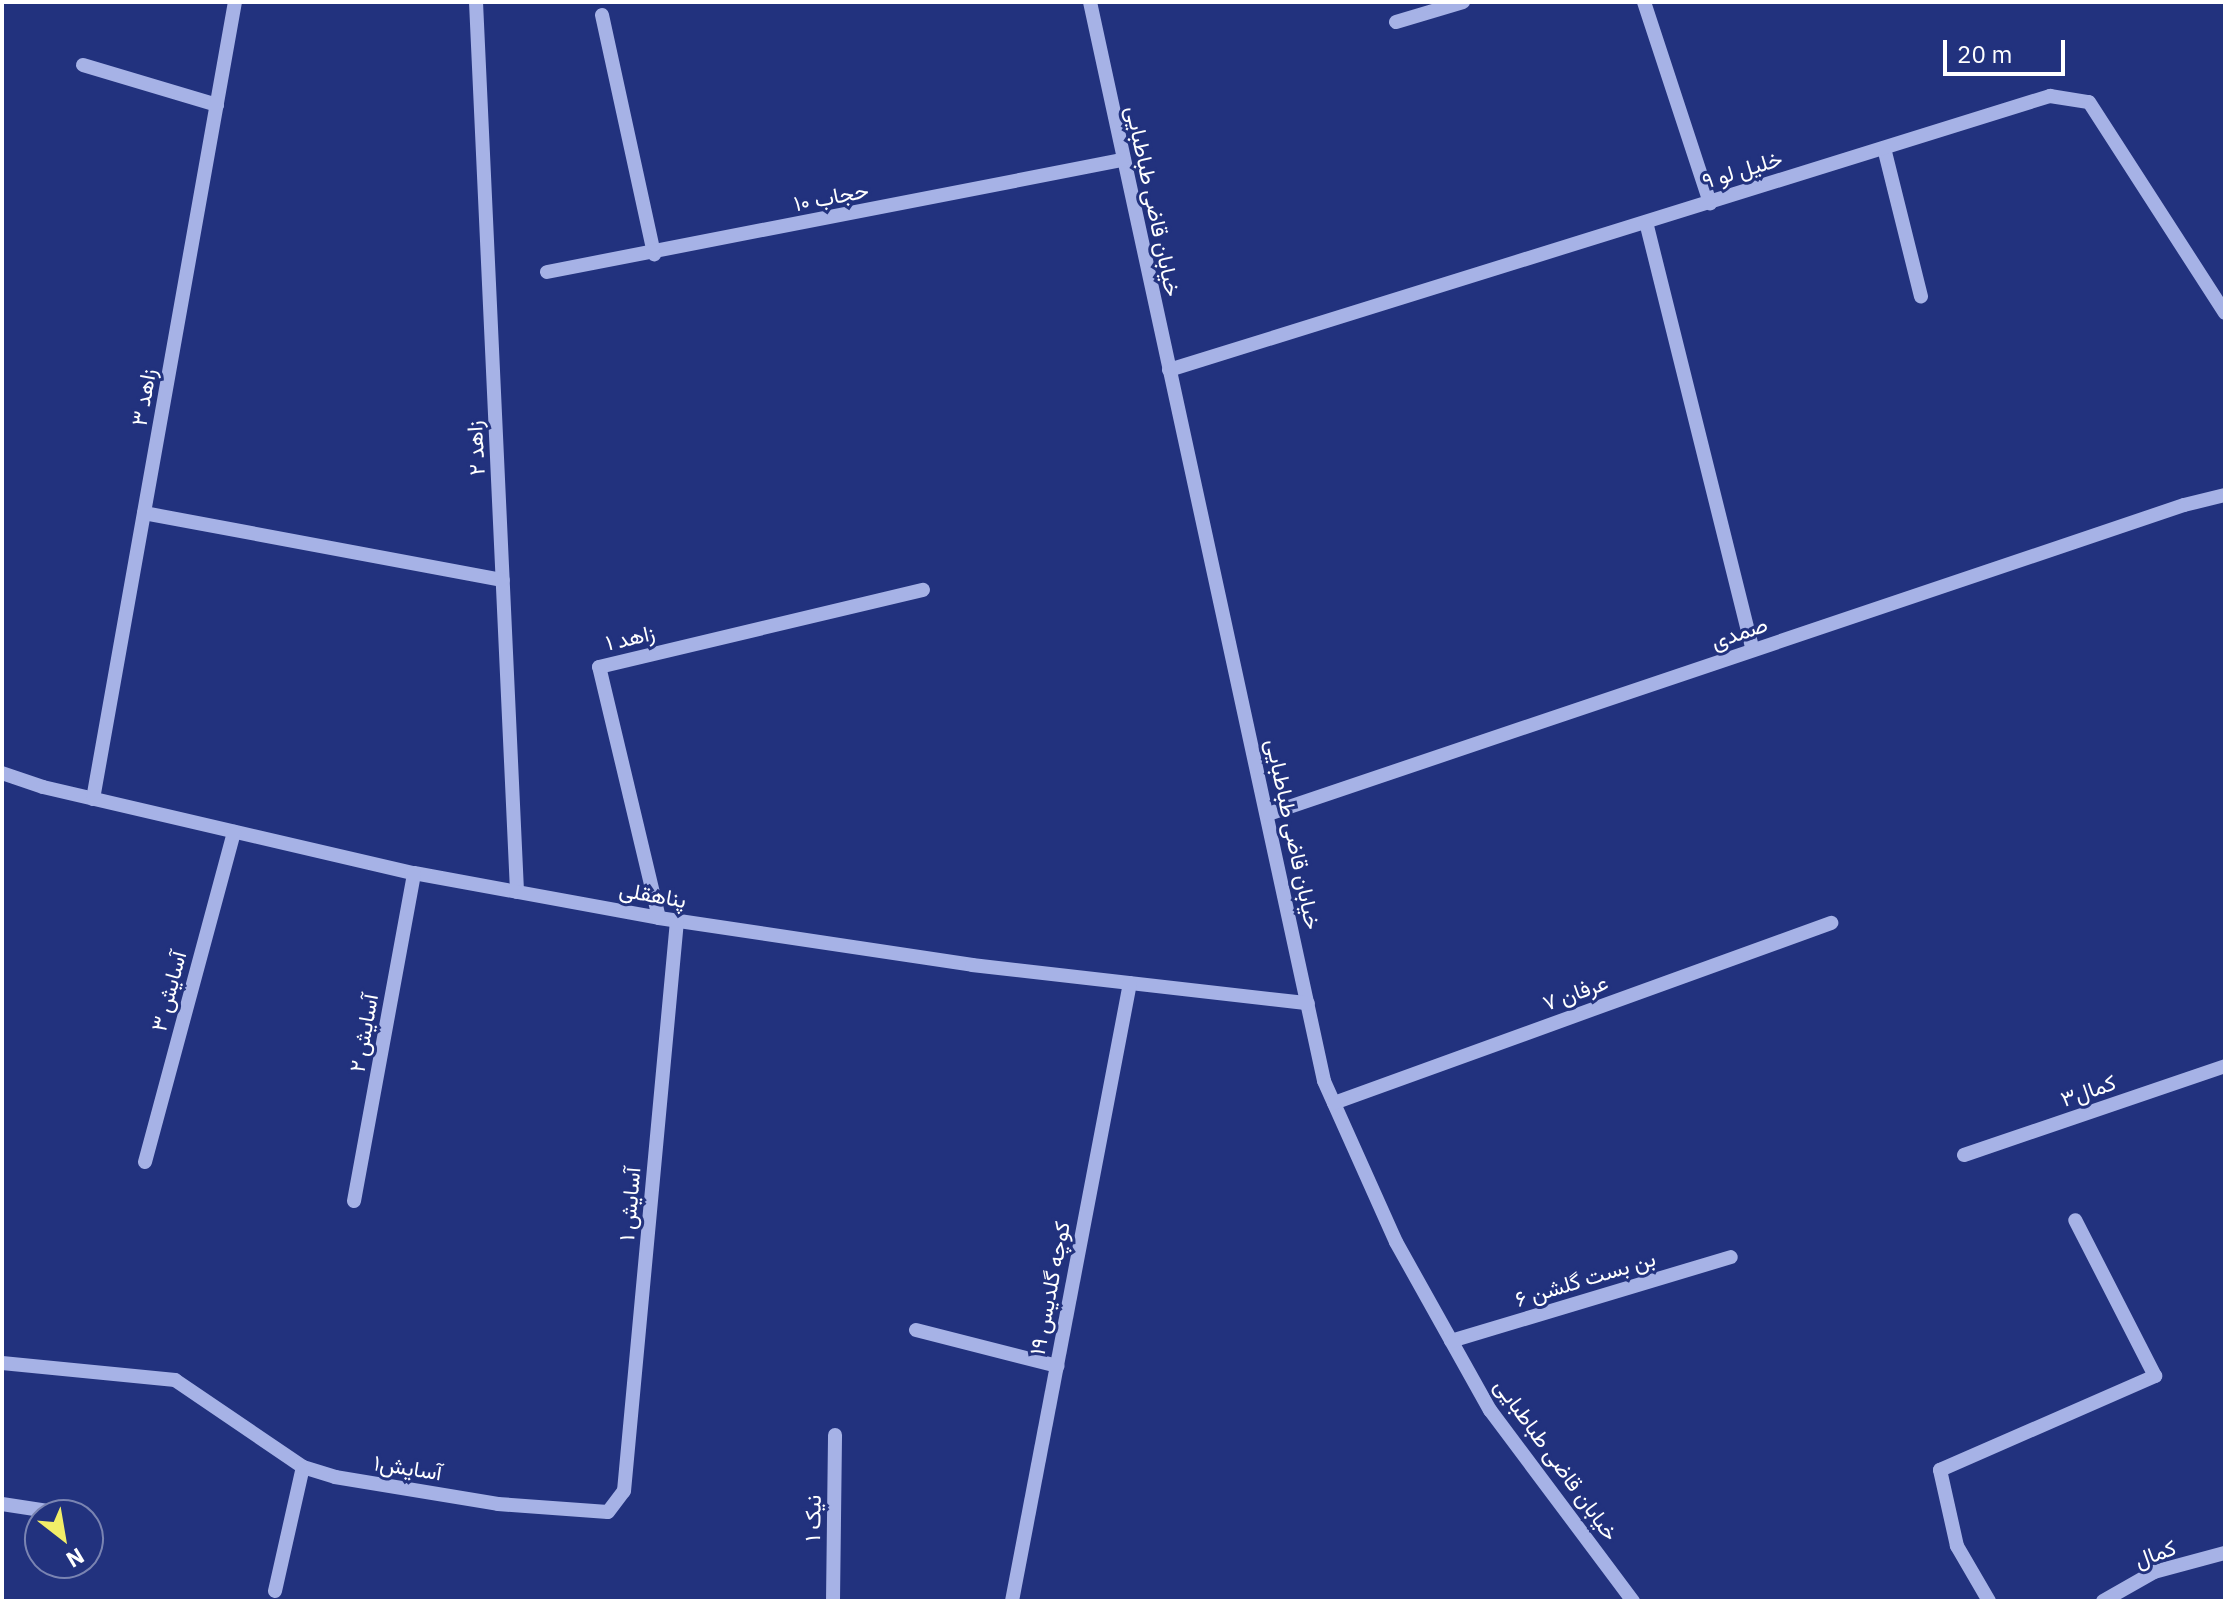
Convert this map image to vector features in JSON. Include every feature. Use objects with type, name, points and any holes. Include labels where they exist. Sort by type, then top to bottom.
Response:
[{"type":"street","name":"زاهد ۳","points":[[93,799],[235,2]]},
{"type":"street","name":"زاهد ۲","points":[[476,2],[517,892]]},
{"type":"street","name":"خیابان قاضی طباطبایی","points":[[1090,2],[1324,1081],[1396,1242],[1490,1410],[1633,1601]]},
{"type":"street","points":[[1396,22],[1463,2]]},
{"type":"street","points":[[1644,2],[1710,203]]},
{"type":"street","points":[[602,15],[654,254]]},
{"type":"street","points":[[83,65],[217,105]]},
{"type":"street","name":"خلیل لو ۹","points":[[1169,370],[2050,96],[2089,102],[2225,313]]},
{"type":"street","points":[[1884,148],[1921,296]]},
{"type":"street","name":"حجاب ۱۰","points":[[547,272],[654,254],[1122,160]]},
{"type":"street","points":[[1646,222],[1753,650]]},
{"type":"street","name":"صمدی","points":[[1268,814],[2184,505],[2225,495]]},
{"type":"street","points":[[144,513],[503,580]]},
{"type":"street","name":"زاهد ۱","points":[[659,918],[599,667],[923,590]]},
{"type":"street","name":"پناهقلی","points":[[2,773],[93,799],[414,873],[659,918],[972,965],[1308,1003]]},
{"type":"street","name":"آسایش ۳","points":[[145,1162],[234,832]]},
{"type":"street","name":"آسایش ۲","points":[[354,1201],[414,873]]},
{"type":"street","name":"آسایش ۱","points":[[624,1491],[677,921]]},
{"type":"street","name":"عرفان ۷","points":[[1334,1103],[1831,923]]},
{"type":"street","name":"کوچه گلدیس ۱۹","points":[[1012,1601],[1130,983]]},
{"type":"street","name":"کمال۳","points":[[1964,1155],[2225,1066]]},
{"type":"street","points":[[1989,1601],[1957,1546],[1940,1470],[2155,1376],[2075,1220]]},
{"type":"street","name":"بن بست گلشن ۶","points":[[1451,1341],[1731,1257]]},
{"type":"street","points":[[916,1330],[1057,1366]]},
{"type":"street","points":[[2,1363],[175,1380],[303,1467],[275,1591]]},
{"type":"street","name":"نیک ۱","points":[[833,1601],[835,1435]]},
{"type":"street","name":"آسایش۱","points":[[303,1467],[335,1477],[498,1504],[608,1512],[624,1491]]},
{"type":"street","points":[[2,1504],[24,1507]]},
{"type":"street","name":"کمال","points":[[2103,1601],[2154,1572],[2225,1553]]}]
